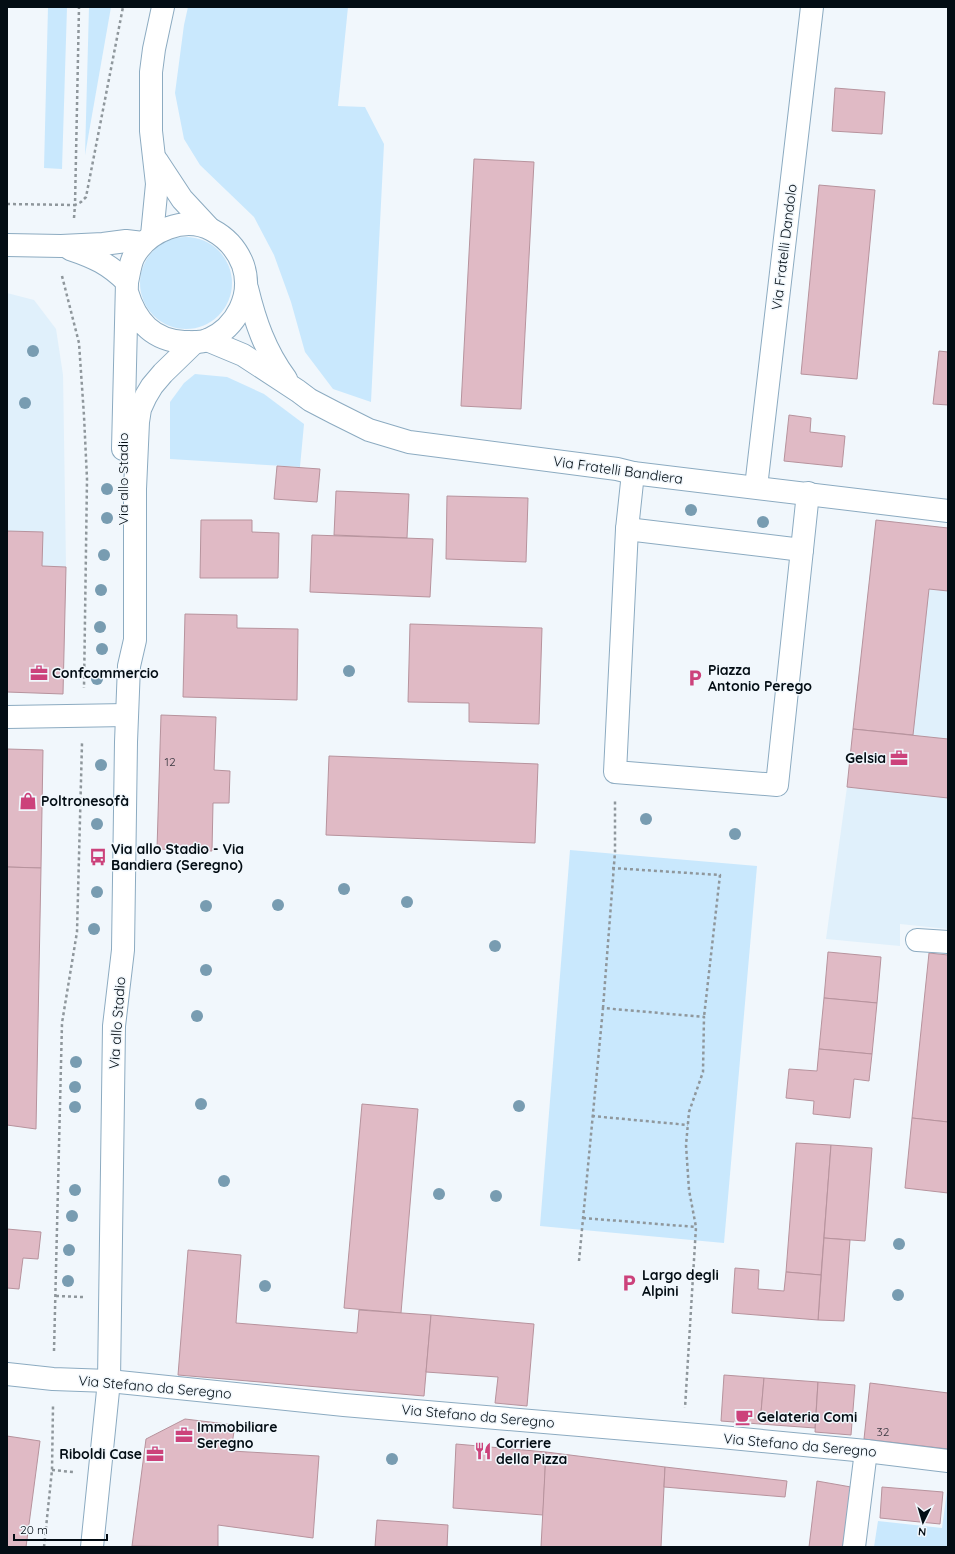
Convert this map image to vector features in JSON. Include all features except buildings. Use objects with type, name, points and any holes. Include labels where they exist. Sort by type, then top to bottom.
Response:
[{"type":"street","name":"Via allo Stadio","points":[[148,239],[157,184],[151,131],[151,72],[154,49],[163,7]]},
{"type":"street","name":"Via Fratelli Dandolo","points":[[756,487],[812,7]]},
{"type":"street","name":"Via allo Stadio","points":[[155,158],[182,199],[208,227]]},
{"type":"street","name":"Via allo Stadio","points":[[92,1547],[109,1381],[114,1026],[123,950],[127,715],[129,666],[135,640],[135,488],[138,422],[140,409],[146,396],[163,373],[201,341],[222,331],[235,319],[245,298],[247,288],[246,275],[238,253],[222,235],[208,227],[199,225],[174,225],[148,239],[133,257],[127,287],[122,495],[124,642],[129,666]]},
{"type":"street","points":[[7,245],[61,246],[103,244],[148,239]]},
{"type":"street","points":[[61,246],[89,255],[104,262],[117,272],[127,287],[132,308],[148,329],[170,341],[201,341]]},
{"type":"street","name":"Via Fratelli Bandiera","points":[[247,288],[254,318],[274,363],[298,391]]},
{"type":"street","name":"Via Fratelli Bandiera","points":[[201,341],[243,355],[310,400],[368,430],[409,442],[617,469],[633,473],[948,511]]},
{"type":"street","points":[[633,473],[627,529],[615,772],[777,785],[808,494]]},
{"type":"street","points":[[627,529],[802,550]]},
{"type":"street","points":[[7,717],[127,715]]},
{"type":"street","points":[[917,940],[948,942]]},
{"type":"street","name":"Via Stefano da Seregno","points":[[7,1374],[53,1379],[109,1381],[344,1405],[568,1423],[866,1451],[948,1461]]},
{"type":"street","points":[[854,1547],[866,1451]]},
{"type":"path","points":[[73,221],[75,205],[78,7]]},
{"type":"path","points":[[7,204],[75,205],[82,202],[86,197],[122,7]]},
{"type":"path","points":[[44,1547],[52,1470],[62,1023],[77,932],[83,716],[87,479],[79,343],[62,274]]},
{"type":"path","points":[[579,1262],[603,1008],[614,852],[615,772]]},
{"type":"path","points":[[612,868],[720,875],[704,1017],[703,1072],[689,1112],[686,1145],[687,1167],[696,1227],[684,1414]]},
{"type":"path","points":[[603,1008],[704,1017]]},
{"type":"path","points":[[592,1116],[688,1125]]},
{"type":"path","points":[[582,1218],[696,1227]]},
{"type":"shaded area","points":[[48,7],[67,7],[62,169],[44,168]]},
{"type":"shaded area","points":[[89,7],[111,7],[85,155]]},
{"type":"shaded area","points":[[188,7],[348,7],[338,106],[365,107],[384,144],[371,402],[333,389],[305,352],[291,302],[274,255],[254,217],[200,165],[184,139],[175,93],[184,25]]},
{"type":"shaded area","points":[[186,237],[195,238],[212,245],[224,257],[231,274],[231,292],[224,309],[212,321],[195,328],[186,329],[177,328],[160,321],[148,309],[141,292],[140,283],[141,274],[148,257],[160,245],[177,238]]},
{"type":"shaded area","points":[[7,293],[34,300],[56,329],[63,375],[66,567],[63,694],[7,692]]},
{"type":"shaded area","points":[[195,374],[227,377],[264,394],[304,424],[300,467],[170,459],[170,402],[184,383]]},
{"type":"shaded area","name":"Gelsia","points":[[876,520],[948,528],[948,929],[900,924],[900,946],[826,939],[847,787]]},
{"type":"shaded area","points":[[570,850],[757,866],[724,1243],[540,1226]]},
{"type":"shaded area","points":[[947,1491],[948,1547],[874,1547],[878,1521],[942,1528]]},
{"type":"place","name":"Confcommercio","points":[[39,673]]},
{"type":"place","name":"Piazza Antonio Perego","points":[[695,678]]},
{"type":"place","name":"Gelsia","points":[[899,758]]},
{"type":"place","name":"Poltronesofà","points":[[28,801]]},
{"type":"place","name":"Via allo Stadio - Via Bandiera (Seregno)","points":[[98,857]]},
{"type":"place","name":"Largo degli Alpini","points":[[629,1283]]},
{"type":"place","name":"Gelateria Comi","points":[[744,1417]]},
{"type":"place","name":"Immobiliare Seregno","points":[[184,1435]]},
{"type":"place","name":"Corriere della Pizza","points":[[483,1451]]},
{"type":"place","name":"Riboldi Case","points":[[155,1454]]}]
